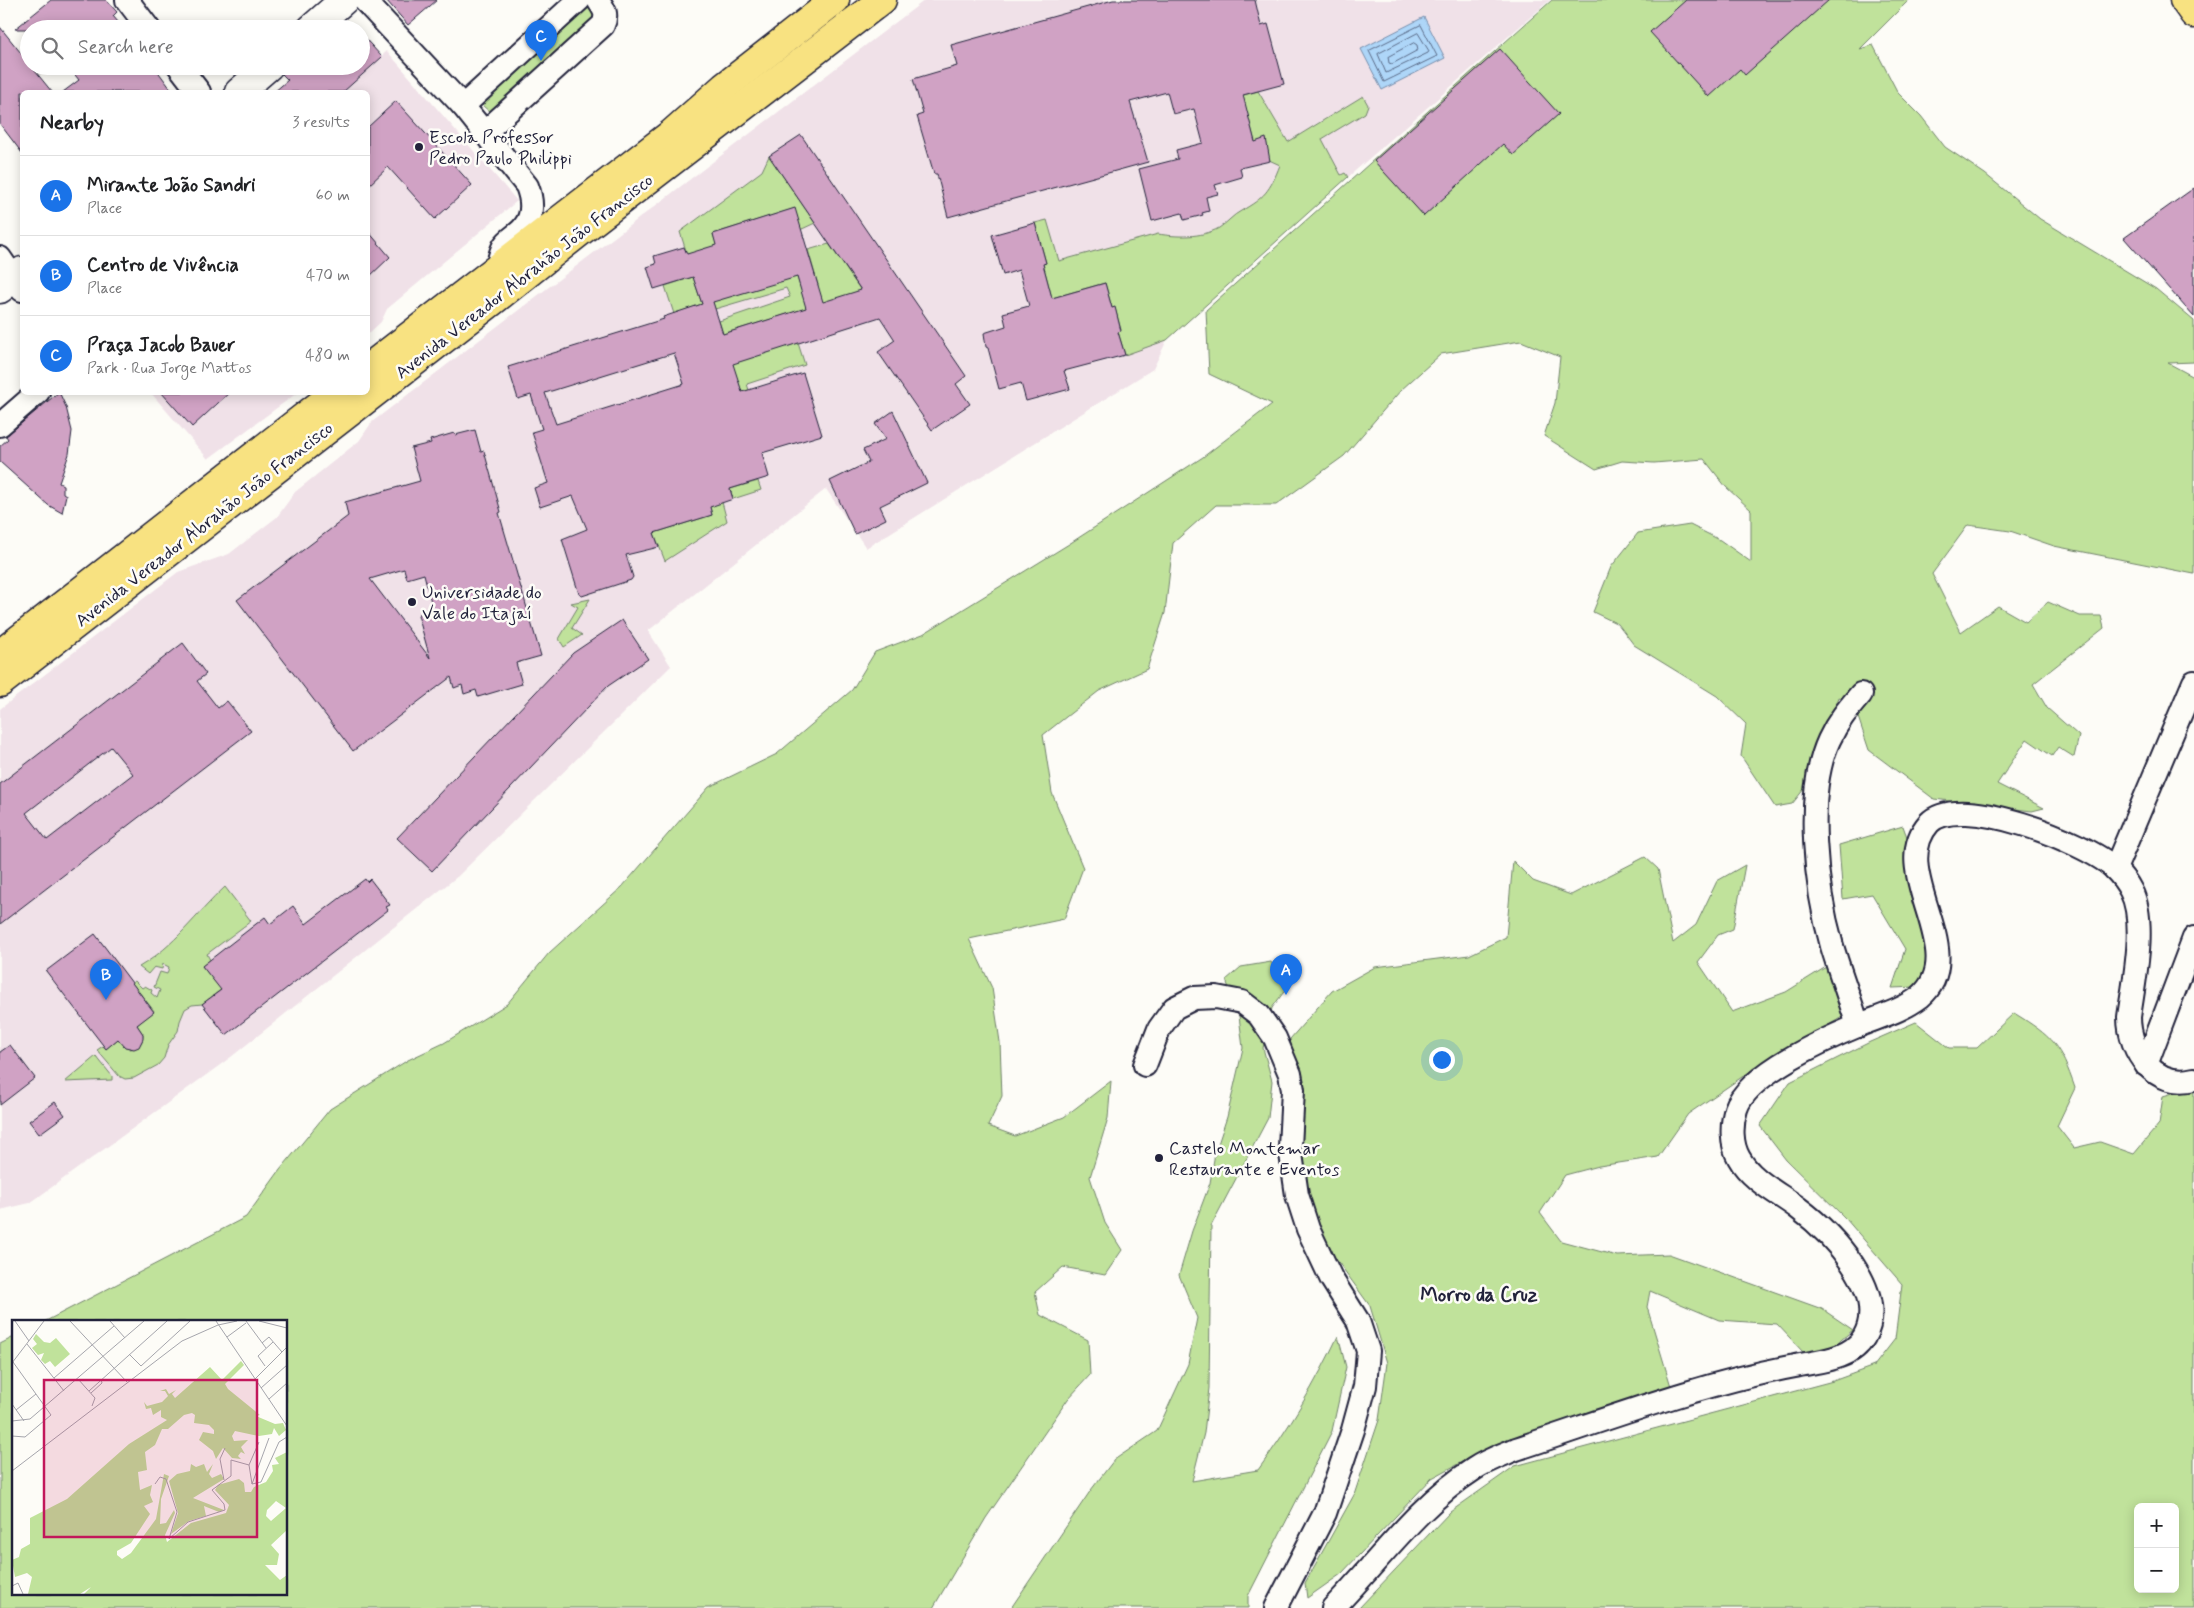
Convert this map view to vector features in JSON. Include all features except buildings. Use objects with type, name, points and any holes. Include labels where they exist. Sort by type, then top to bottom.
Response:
[{"type":"main road","points":[[321,20],[344,0]]},
{"type":"main road","name":"Avenida Vereador Abrahão João Francisco","points":[[370,366],[671,134],[724,87],[835,0]]},
{"type":"main road","points":[[2184,0],[2194,14]]},
{"type":"main road","name":"Avenida Vereador Abrahão João Francisco","points":[[0,683],[581,231],[789,73],[860,11]]},
{"type":"main road","points":[[241,90],[259,75]]},
{"type":"main road","name":"Avenida Vereador Abrahão João Francisco","points":[[0,654],[332,395]]},
{"type":"street","points":[[127,0],[142,20]]},
{"type":"street","points":[[364,0],[463,106],[527,186],[531,197],[529,219],[524,228],[510,238],[504,246],[497,269]]},
{"type":"street","points":[[463,106],[579,0]]},
{"type":"street","points":[[485,132],[603,25],[606,18],[605,10],[598,0]]},
{"type":"street","points":[[186,75],[197,90]]},
{"type":"street","points":[[0,425],[35,395]]},
{"type":"street","points":[[2115,869],[2194,682]]},
{"type":"street","points":[[1858,1026],[1832,946],[1825,916],[1815,845],[1815,806],[1819,771],[1828,742],[1840,719],[1861,694]]},
{"type":"street","points":[[1333,1608],[1420,1513],[1459,1480],[1488,1461],[1516,1449],[1746,1375],[1835,1358],[1852,1350],[1864,1338],[1870,1312],[1868,1296],[1860,1276],[1826,1231],[1753,1176],[1740,1160],[1734,1145],[1732,1127],[1735,1110],[1742,1097],[1754,1082],[1801,1053],[1858,1026],[1899,1010],[1921,996],[1932,982],[1938,964],[1936,944],[1917,875],[1917,853],[1922,836],[1931,821],[1950,813],[1998,816],[2024,824],[2082,848],[2115,869],[2130,890],[2137,908],[2140,926],[2129,1031],[2134,1046],[2146,1065],[2155,1073],[2172,1080],[2194,1079]]},
{"type":"street","points":[[2146,1065],[2194,938]]},
{"type":"street","points":[[1145,1066],[1159,1029],[1174,1008],[1194,998],[1216,997],[1242,1002],[1258,1015],[1275,1038],[1290,1074],[1292,1090],[1290,1147],[1297,1194],[1308,1229],[1331,1278],[1358,1321],[1368,1350],[1365,1386],[1353,1430],[1328,1504],[1276,1608]]},
{"type":"shaded area","name":"Universidade do Vale do Itajaí","points":[[925,0],[1550,0],[1291,227],[1167,340],[1153,369],[866,548],[826,489],[648,631],[671,666],[458,876],[231,1057],[30,1203],[0,1210],[0,709],[178,572],[229,554],[277,517],[295,492],[359,441],[372,422]]},
{"type":"shaded area","name":"Escola Professor Pedro Paulo Philippi","points":[[387,51],[517,201],[387,309],[381,322],[370,332],[370,90],[345,90],[361,75],[370,75],[370,67]]},
{"type":"shaded area","points":[[153,395],[294,395],[208,459]]},
{"type":"green space","points":[[1552,0],[1909,0],[1860,49],[1873,45],[1898,93],[1921,116],[1945,147],[1985,174],[2040,219],[2156,289],[2194,321],[2194,362],[2168,363],[2194,377],[2194,574],[2054,546],[2010,531],[1968,525],[1932,574],[1961,632],[1998,606],[2026,622],[2048,602],[2080,616],[2101,616],[2104,628],[2033,684],[2047,708],[2079,736],[2074,757],[2058,747],[2052,756],[2027,739],[1997,784],[2044,808],[2032,811],[1934,799],[1869,750],[1853,702],[1839,697],[1808,784],[1792,804],[1775,807],[1741,756],[1746,724],[1717,696],[1634,645],[1618,624],[1593,612],[1611,567],[1638,533],[1690,525],[1720,540],[1751,562],[1751,510],[1726,487],[1704,459],[1654,463],[1622,461],[1596,469],[1544,436],[1555,403],[1560,357],[1521,341],[1441,354],[1401,390],[1344,456],[1276,505],[1216,505],[1173,543],[1165,613],[1147,669],[1099,691],[1043,735],[1052,793],[1083,868],[1064,919],[969,939],[992,988],[1000,1042],[1002,1096],[988,1126],[1015,1136],[1064,1117],[1111,1081],[1108,1118],[1090,1177],[1105,1223],[1122,1250],[1105,1275],[1063,1267],[1035,1292],[1040,1315],[1088,1340],[1090,1375],[1068,1399],[986,1518],[933,1608],[0,1608],[0,1344],[12,1338],[12,1596],[288,1596],[288,1320],[48,1320],[246,1217],[280,1170],[330,1109],[408,1060],[444,1043],[507,1004],[549,953],[622,887],[709,787],[777,754],[852,690],[875,652],[923,634],[1069,544],[1203,457],[1272,404],[1209,374],[1206,310]]},
{"type":"green space","points":[[592,7],[601,15],[491,113],[482,105],[484,97],[585,10]]},
{"type":"green space","points":[[1258,91],[1288,142],[1363,96],[1368,105],[1365,113],[1322,139],[1341,175],[1345,173],[1348,177],[1167,340],[1125,355],[1118,332],[1121,330],[1115,308],[1112,308],[1105,283],[1052,298],[1043,264],[1046,263],[1035,223],[1047,220],[1059,261],[1158,234],[1189,236],[1205,234],[1219,228],[1261,198],[1269,188],[1280,165],[1269,160],[1266,139],[1255,142],[1247,112],[1226,117],[1195,109]]},
{"type":"green space","points":[[769,156],[815,223],[800,230],[793,209],[713,234],[720,256],[687,254],[680,232],[762,171]]},
{"type":"green space","points":[[829,244],[864,295],[813,305],[818,285],[808,250]]},
{"type":"green space","points":[[693,277],[702,304],[674,314],[665,286]]},
{"type":"green space","points":[[797,277],[807,308],[723,334],[719,321],[790,297],[786,288],[715,309],[706,281]]},
{"type":"green space","points":[[798,343],[805,365],[747,384],[749,390],[742,392],[731,361]]},
{"type":"green space","points":[[758,481],[761,490],[733,499],[730,489]]},
{"type":"green space","points":[[707,497],[722,502],[727,521],[665,561],[654,533],[712,515]]},
{"type":"green space","points":[[590,599],[572,628],[582,635],[564,647],[559,639],[578,607],[571,603]]},
{"type":"green space","points":[[1903,826],[1912,851],[1932,959],[1917,987],[1892,988],[1905,949],[1872,894],[1843,899],[1839,845]]},
{"type":"green space","points":[[1645,857],[1658,869],[1673,943],[1696,925],[1717,881],[1745,865],[1733,929],[1718,935],[1698,962],[1732,1012],[1786,992],[1826,967],[1851,1012],[1761,1064],[1688,1114],[1658,1157],[1599,1166],[1565,1175],[1540,1213],[1561,1241],[1617,1256],[1669,1254],[1822,1309],[1853,1330],[1829,1350],[1803,1352],[1777,1324],[1719,1320],[1650,1291],[1647,1307],[1673,1393],[1495,1444],[1432,1478],[1341,1574],[1307,1598],[1305,1583],[1354,1495],[1379,1420],[1387,1363],[1370,1306],[1323,1241],[1301,1178],[1300,1099],[1290,1039],[1332,991],[1375,967],[1469,955],[1506,937],[1513,861],[1533,881],[1571,895]]},
{"type":"green space","points":[[225,887],[251,921],[207,954],[210,960],[202,966],[216,983],[252,966],[202,1004],[192,1005],[185,1009],[178,1031],[168,1045],[164,1058],[158,1065],[134,1078],[125,1079],[119,1076],[97,1050],[103,1046],[106,1049],[118,1039],[130,1049],[140,1044],[143,1034],[137,1025],[154,1011],[132,983],[135,981],[142,988],[145,986],[152,990],[151,993],[157,998],[160,990],[154,987],[160,972],[167,974],[169,967],[163,964],[162,969],[154,967],[148,974],[139,967],[175,939]]},
{"type":"green space","points":[[1271,962],[1286,989],[1272,1008],[1263,1048],[1272,1081],[1268,1118],[1211,1226],[1209,1388],[1204,1433],[1192,1481],[1258,1470],[1301,1405],[1321,1371],[1338,1336],[1346,1367],[1332,1431],[1248,1596],[1248,1608],[1011,1608],[1091,1490],[1114,1460],[1157,1431],[1188,1364],[1197,1318],[1179,1275],[1192,1231],[1210,1183],[1215,1153],[1227,1117],[1243,1048],[1239,1016],[1226,980],[1241,967]]},
{"type":"green space","points":[[2014,1013],[2038,1029],[2054,1043],[2065,1062],[2075,1088],[2057,1126],[2074,1148],[2100,1142],[2134,1154],[2159,1124],[2163,1096],[2194,1087],[2194,1608],[1359,1608],[1450,1512],[1515,1466],[1833,1381],[1874,1366],[1895,1339],[1902,1284],[1846,1219],[1786,1160],[1760,1126],[1790,1082],[1870,1042],[1916,1022],[1949,1048],[1977,1048]]},
{"type":"green space","points":[[96,1056],[112,1076],[112,1080],[65,1082]]},
{"type":"water","points":[[1424,17],[1445,58],[1382,90],[1361,49]]},
{"type":"place","name":"Praça Jacob Bauer","points":[[541,61]]},
{"type":"place","name":"Escola Professor Pedro Paulo Philippi","points":[[419,147]]},
{"type":"place","name":"Universidade do Vale do Itajaí","points":[[412,602]]},
{"type":"place","name":"Mirante João Sandri","points":[[1286,995]]},
{"type":"place","name":"Centro de Vivência","points":[[106,1000]]},
{"type":"place","name":"Castelo Montemar Restaurante e Eventos","points":[[1159,1158]]},
{"type":"district","name":"Morro da Cruz","points":[[1479,1294]]}]
